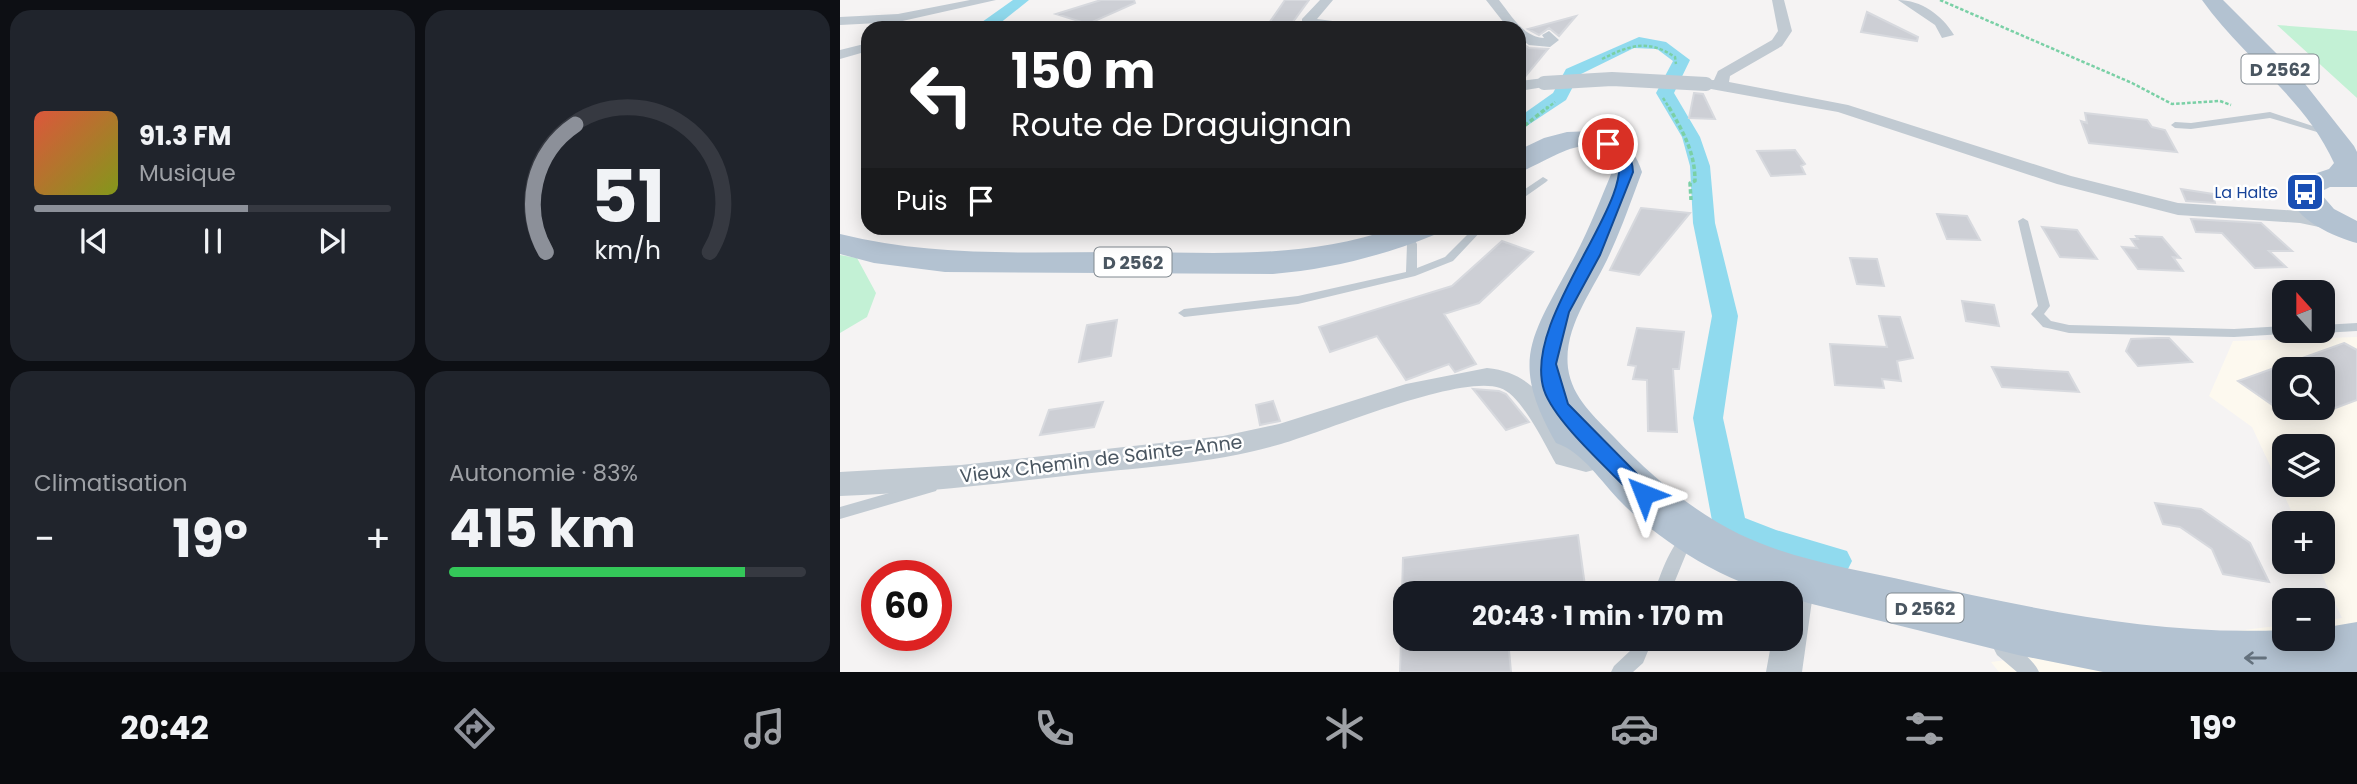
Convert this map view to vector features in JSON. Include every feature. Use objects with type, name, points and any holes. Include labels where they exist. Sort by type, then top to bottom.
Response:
[{"type":"main road","name":"D 2562","points":[[2212,0],[2289,80],[2345,159]]},
{"type":"main road","name":"D 2562","points":[[1531,171],[1543,147],[1575,139],[1608,144],[1620,150],[1626,160],[1627,172],[1593,255],[1561,312],[1553,337],[1548,364],[1553,390],[1562,407],[1596,459],[1644,494],[1687,542],[1744,560],[1764,581]]},
{"type":"main road","points":[[2345,159],[2325,178],[2307,186],[2308,201],[2319,213],[2348,229]]},
{"type":"main road","name":"D 2562","points":[[840,244],[885,254],[978,261],[1270,263],[1321,258],[1401,235]]},
{"type":"main road","name":"D 2562","points":[[1803,609],[2050,638],[2178,658],[2272,658],[2357,648]]},
{"type":"main road","name":"D 2562","points":[[1803,610],[2016,660],[2118,672]]},
{"type":"main road","points":[[2348,672],[2357,671]]},
{"type":"street","points":[[840,21],[898,18],[986,0]]},
{"type":"street","points":[[960,21],[986,0]]},
{"type":"street","points":[[1308,21],[1327,0]]},
{"type":"street","points":[[1492,0],[1509,21]]},
{"type":"street","points":[[1714,85],[1723,74],[1777,43],[1785,31],[1778,0]]},
{"type":"street","points":[[1904,0],[1940,23],[1947,35]]},
{"type":"street","points":[[1526,36],[1541,43],[1550,43],[1552,40],[1549,35]]},
{"type":"street","points":[[840,55],[861,49]]},
{"type":"street","points":[[1526,85],[1612,79],[1714,85],[1842,108],[2064,180],[2178,209],[2222,214],[2264,214],[2348,229]]},
{"type":"street","points":[[2264,214],[2292,208],[2308,201]]},
{"type":"street","name":"Vieux Chemin de Sainte-Anne","points":[[840,484],[975,475],[1239,444],[1303,427],[1359,406],[1482,376],[1506,379],[1520,387],[1566,456],[1596,459]]},
{"type":"street","points":[[1784,672],[1786,651]]},
{"type":"lane","points":[[2175,125],[2273,116],[2345,159]]},
{"type":"lane","points":[[2024,222],[2044,306],[2038,314],[2047,324],[2069,329],[2124,331],[2272,330]]},
{"type":"lane","points":[[1411,274],[1414,235]]},
{"type":"lane","points":[[1184,313],[1298,300],[1411,274],[1448,259],[1472,235]]},
{"type":"lane","points":[[2335,328],[2357,327]]},
{"type":"lane","points":[[840,513],[975,475]]},
{"type":"lane","points":[[1668,581],[1687,542]]},
{"type":"lane","points":[[1620,672],[1637,657],[1639,651]]},
{"type":"path","points":[[1940,0],[2132,82],[2172,104],[2220,101],[2263,117]]},
{"type":"path","points":[[1599,61],[1628,46],[1650,44],[1675,57],[1678,61],[1672,72]]},
{"type":"path","points":[[1662,93],[1663,101],[1687,139],[1695,161],[1695,181],[1690,183],[1688,191],[1691,200]]},
{"type":"path","points":[[1526,125],[1562,98]]},
{"type":"shaded area","points":[[2357,337],[2357,672],[1999,672],[1991,662],[2272,627],[2272,651],[2335,651],[2335,619],[2342,618],[2335,603],[2335,588],[2328,588],[2322,574],[2335,574],[2335,511],[2291,511],[2285,497],[2335,497],[2335,434],[2272,434],[2272,470],[2252,427],[2209,396],[2233,341],[2335,343],[2335,338]]},
{"type":"green space","points":[[2277,25],[2357,31],[2357,98]]},
{"type":"green space","points":[[840,255],[857,258],[876,293],[867,317],[840,333]]},
{"type":"building","points":[[1101,0],[1134,0],[1135,3],[1095,21],[1078,21],[1056,14]]},
{"type":"building","points":[[1285,0],[1309,0],[1294,21],[1270,21]]},
{"type":"building","points":[[1867,12],[1918,37],[1917,41],[1861,32]]},
{"type":"building","points":[[1576,16],[1559,36],[1549,28],[1539,35],[1528,29]]},
{"type":"building","points":[[1526,46],[1548,49],[1526,76]]},
{"type":"building","points":[[1694,93],[1703,94],[1715,119],[1689,118]]},
{"type":"building","points":[[2085,113],[2147,120],[2152,127],[2165,130],[2177,152],[2089,143],[2081,121],[2087,123]]},
{"type":"building","points":[[1795,150],[1805,164],[1801,166],[1805,174],[1771,176],[1757,151]]},
{"type":"building","points":[[2181,189],[2213,194],[2215,203],[2186,201]]},
{"type":"building","points":[[1641,208],[1690,213],[1639,275],[1610,270]]},
{"type":"building","points":[[1937,214],[1967,216],[1980,240],[1947,239]]},
{"type":"building","points":[[2191,219],[2261,223],[2292,251],[2269,251],[2286,267],[2255,268],[2222,233],[2196,232]]},
{"type":"building","points":[[2042,227],[2077,230],[2097,259],[2060,257]]},
{"type":"building","points":[[2136,236],[2162,237],[2180,258],[2173,257],[2183,271],[2138,269],[2122,247],[2137,248],[2131,239],[2138,239]]},
{"type":"building","points":[[1502,241],[1533,252],[1479,303],[1444,314],[1476,364],[1455,372],[1449,364],[1406,380],[1377,336],[1330,352],[1319,327],[1452,286]]},
{"type":"building","points":[[1850,258],[1877,259],[1884,286],[1857,284]]},
{"type":"building","points":[[1962,301],[1994,305],[1999,326],[1966,321]]},
{"type":"building","points":[[1879,316],[1900,317],[1913,358],[1897,361],[1901,381],[1882,379],[1884,388],[1835,385],[1830,344],[1887,347]]},
{"type":"building","points":[[1117,320],[1111,356],[1079,362],[1087,325]]},
{"type":"building","points":[[1637,328],[1684,332],[1679,369],[1673,369],[1677,432],[1648,431],[1647,380],[1633,379],[1636,366],[1628,365]]},
{"type":"building","points":[[2169,338],[2192,362],[2138,366],[2126,351],[2131,339]]},
{"type":"building","points":[[2344,343],[2357,350],[2357,400],[2335,408],[2335,357],[2305,357]]},
{"type":"building","points":[[1992,367],[2068,372],[2079,392],[2002,387]]},
{"type":"building","points":[[2272,369],[2272,405],[2238,381]]},
{"type":"building","points":[[1473,389],[1506,394],[1529,422],[1506,430]]},
{"type":"building","points":[[1273,401],[1280,421],[1260,425],[1256,405]]},
{"type":"building","points":[[1103,402],[1094,427],[1040,435],[1049,410]]},
{"type":"building","points":[[2155,503],[2201,509],[2250,543],[2269,582],[2223,574],[2212,549],[2180,527],[2163,524]]},
{"type":"building","points":[[1578,535],[1584,581],[1402,581],[1403,558]]},
{"type":"building","points":[[1401,651],[1509,651],[1511,672],[1400,672]]},
{"type":"waterway","points":[[993,21],[1022,0]]},
{"type":"waterway","points":[[1526,121],[1560,96],[1572,72],[1629,45],[1639,42],[1661,45],[1682,60],[1665,93],[1674,113],[1691,137],[1700,166],[1704,223],[1725,316],[1708,418],[1730,526],[1770,543],[1835,561]]},
{"type":"place","name":"La Halte","points":[[2305,192]]},
{"type":"route","points":[[1608,144],[1620,150],[1626,160],[1627,172],[1593,255],[1561,312],[1548,364],[1553,390],[1562,407],[1588,438],[1644,494]]}]
